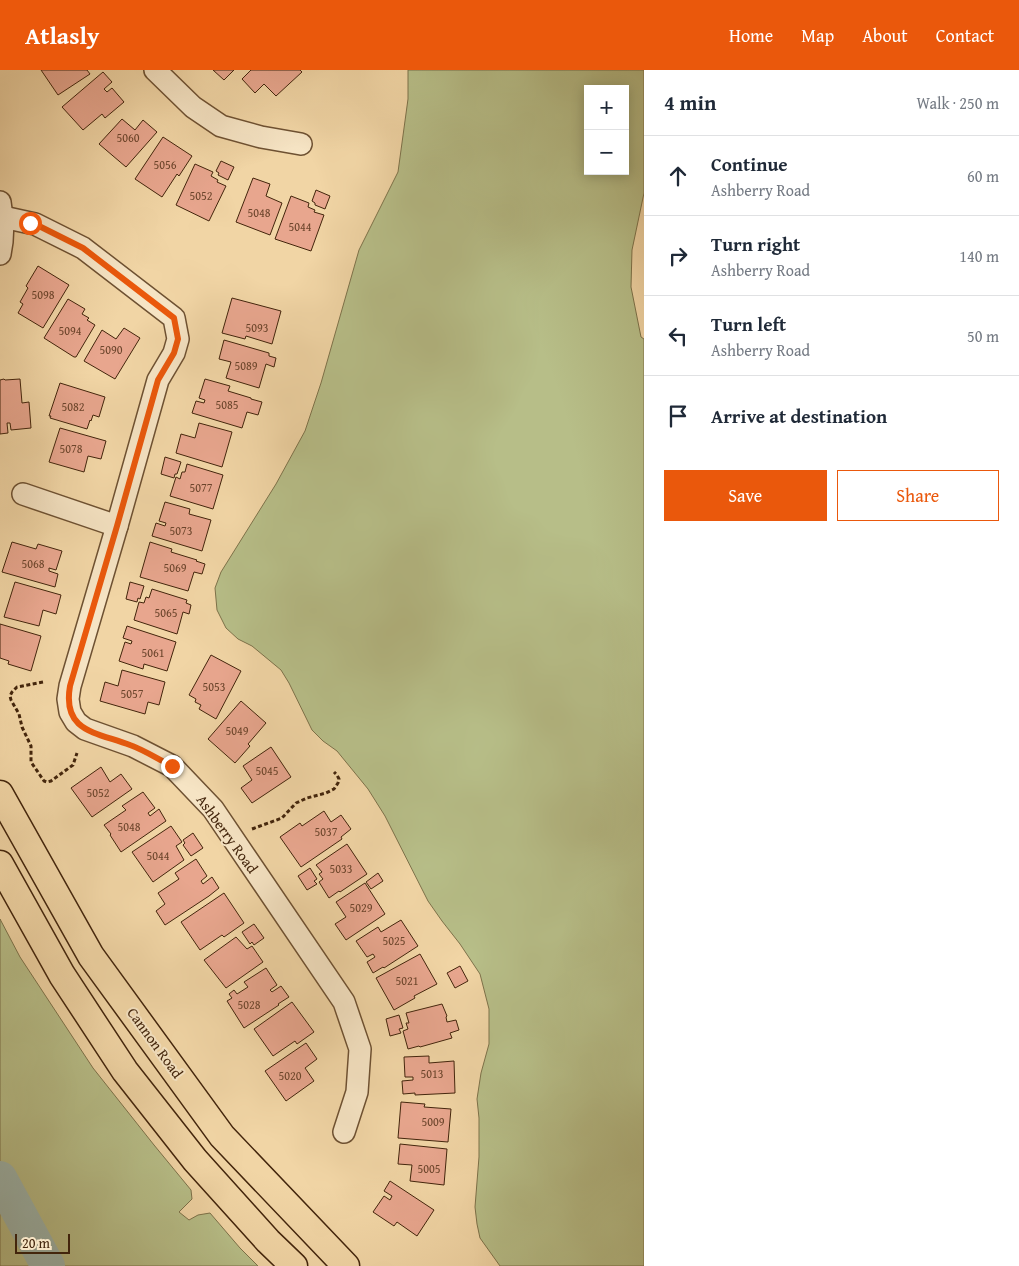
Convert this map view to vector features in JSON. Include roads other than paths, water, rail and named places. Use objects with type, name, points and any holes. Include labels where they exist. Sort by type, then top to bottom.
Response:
[{"type":"main road","name":"Cannon Road","points":[[0,794],[91,956],[216,1128],[346,1266]]},
{"type":"main road","points":[[0,864],[62,974],[125,1071],[195,1160],[268,1241],[294,1266]]},
{"type":"street","points":[[155,70],[193,107],[221,126],[261,137],[301,144]]},
{"type":"street","points":[[0,254],[2,247],[1,209]]},
{"type":"street","name":"Ashberry Road","points":[[1,209],[83,248],[174,318],[178,339],[174,353],[158,380],[70,686],[68,699],[70,712],[76,722],[85,729],[133,746],[172,766],[213,809],[344,1002],[360,1049],[357,1092],[344,1132]]},
{"type":"street","points":[[23,494],[117,526]]},
{"type":"waterway","points":[[0,1178],[48,1266]]}]
